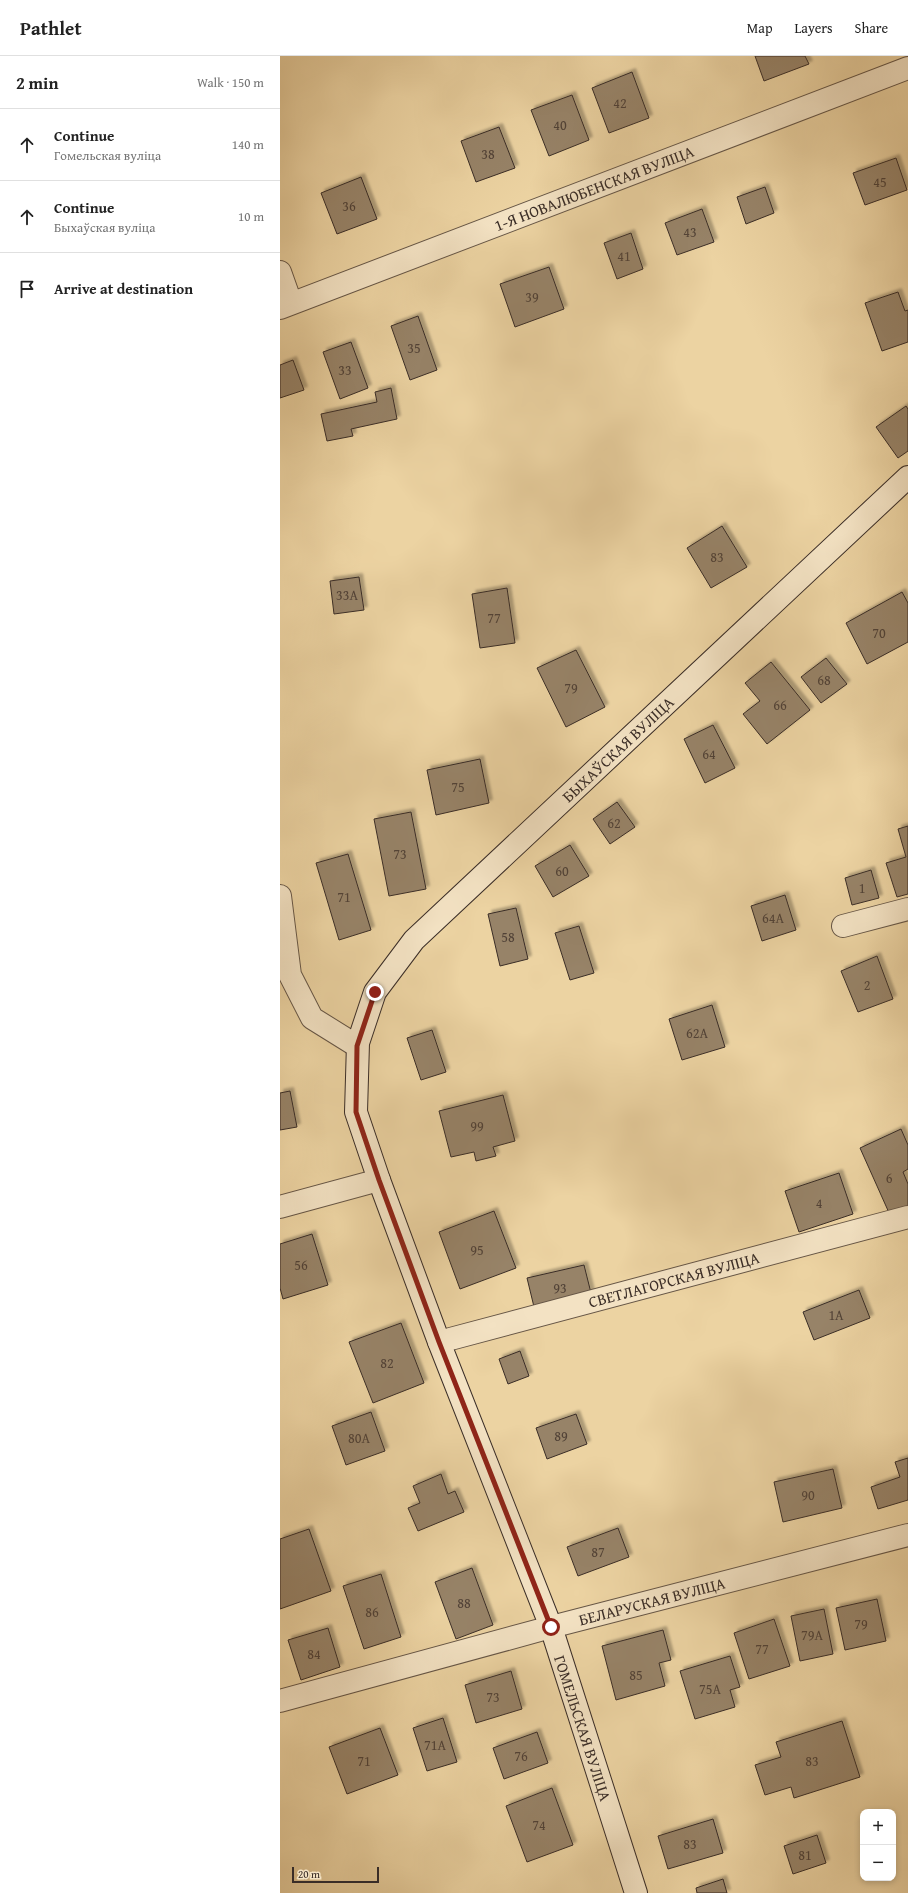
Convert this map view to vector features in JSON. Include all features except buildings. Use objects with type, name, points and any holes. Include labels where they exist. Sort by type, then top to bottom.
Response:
[{"type":"street","name":"1-Я НОВАЛЮБЕНСКАЯ ВУЛІЦА","points":[[286,306],[908,68]]},
{"type":"street","points":[[280,272],[286,306]]},
{"type":"street","name":"БЫХАЎСКАЯ ВУЛІЦА","points":[[358,1045],[375,992],[414,940],[908,477]]},
{"type":"street","points":[[280,896],[290,975],[312,1018],[358,1045]]},
{"type":"street","points":[[843,926],[908,909]]},
{"type":"street","name":"ГОМЕЛЬСКАЯ ВУЛІЦА","points":[[358,1045],[356,1112],[379,1180],[439,1342],[551,1627],[636,1893]]},
{"type":"street","points":[[280,1208],[379,1180]]},
{"type":"street","name":"СВЕТЛАГОРСКАЯ ВУЛІЦА","points":[[439,1342],[908,1217]]},
{"type":"street","name":"БЕЛАРУСКАЯ ВУЛІЦА","points":[[280,1701],[551,1627],[908,1535]]},
{"type":"route","points":[[375,992],[357,1046],[356,1112],[415,1280],[551,1627]]}]
